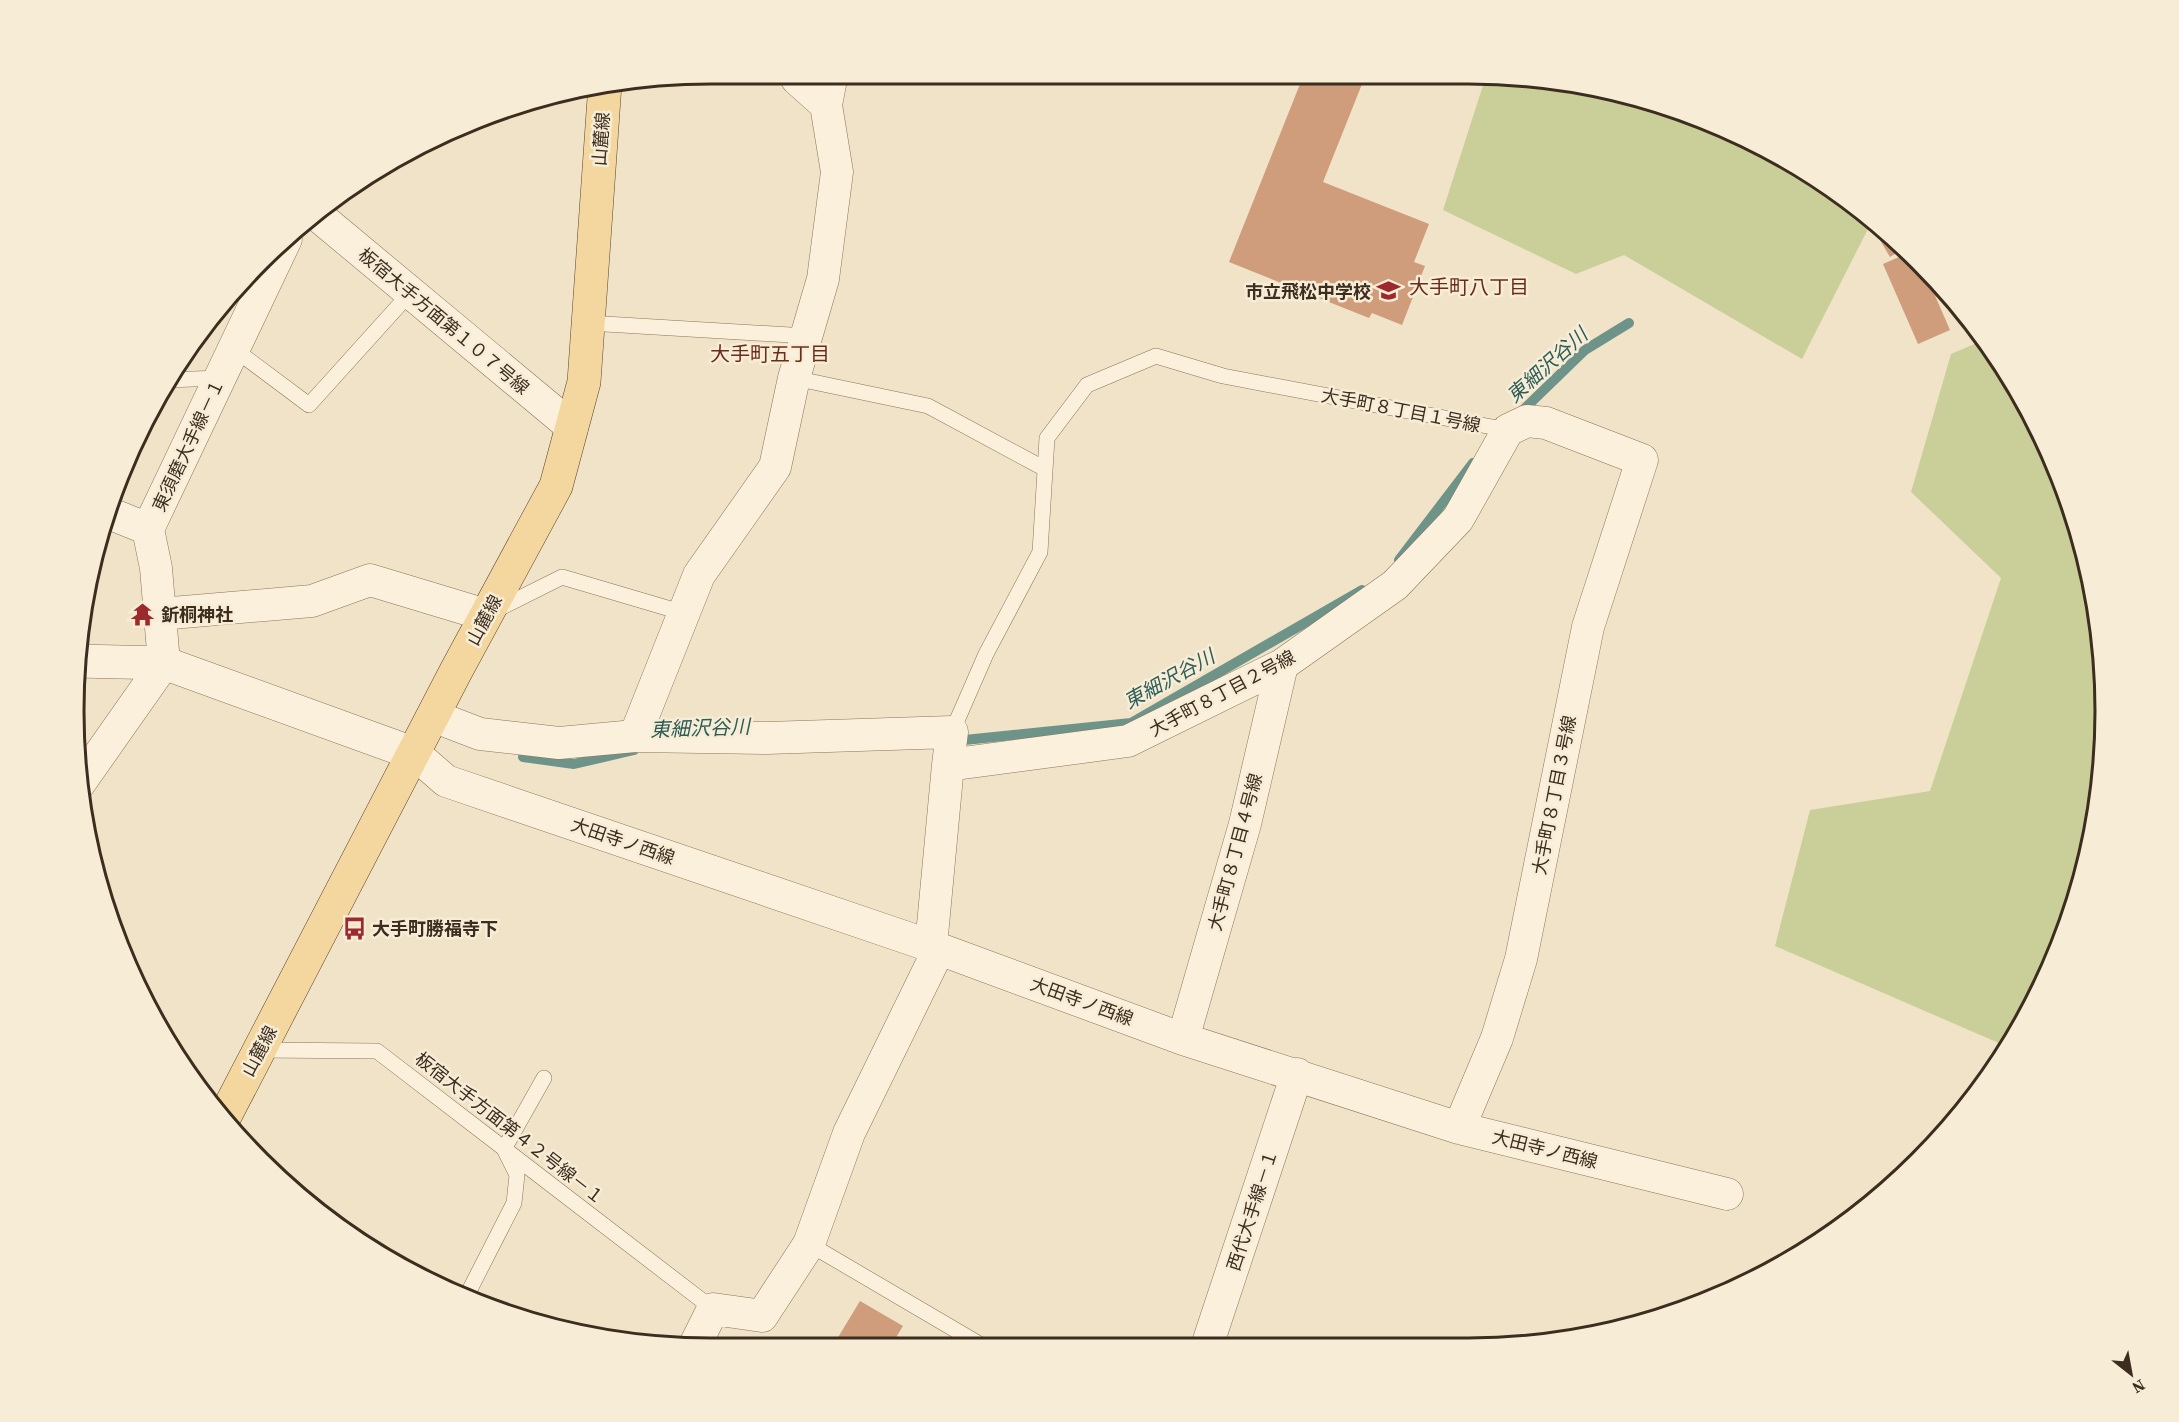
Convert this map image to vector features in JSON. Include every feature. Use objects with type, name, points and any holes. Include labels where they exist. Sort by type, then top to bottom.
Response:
[{"type":"main road","name":"山麓線","points":[[228,1110],[486,615],[556,486],[584,382],[604,93]]},
{"type":"street","points":[[635,736],[699,575],[775,467],[794,378],[824,279],[837,172],[828,92],[809,84]]},
{"type":"street","name":"板宿大手方面第１０７号線","points":[[323,219],[572,427]]},
{"type":"street","name":"東須磨大手線－１","points":[[164,663],[156,568],[148,529],[276,261]]},
{"type":"street","name":"大手町８丁目１号線","points":[[1508,430],[1527,421],[1546,423],[1642,460]]},
{"type":"street","name":"大手町８丁目２号線","points":[[433,716],[480,734],[559,743],[635,736],[767,738],[950,749],[1128,741],[1282,665],[1395,585],[1458,519],[1508,430]]},
{"type":"street","name":"大手町８丁目３号線","points":[[1460,1128],[1497,1038],[1521,959],[1588,627],[1642,460]]},
{"type":"street","points":[[115,516],[148,529]]},
{"type":"street","points":[[160,614],[312,601],[370,580],[486,615]]},
{"type":"street","points":[[86,661],[164,663],[415,754]]},
{"type":"street","points":[[87,773],[164,663]]},
{"type":"street","name":"大手町８丁目４号線","points":[[1183,1039],[1245,824],[1282,665]]},
{"type":"street","points":[[699,1338],[713,1309],[762,1316],[809,1244],[849,1133],[935,947],[950,749]]},
{"type":"street","name":"大田寺ノ西線","points":[[415,754],[446,781],[935,947],[1183,1039],[1460,1128],[1727,1194]]},
{"type":"street","name":"西代大手線－１","points":[[1210,1338],[1297,1074]]},
{"type":"lane","points":[[234,349],[309,405],[411,292]]},
{"type":"lane","points":[[588,323],[807,336]]},
{"type":"lane","name":"大手町８丁目１号線","points":[[1045,469],[1047,438],[1087,385],[1156,356],[1223,376],[1508,430]]},
{"type":"lane","points":[[179,380],[220,378]]},
{"type":"lane","points":[[794,378],[928,406],[1045,469],[1040,552],[986,654],[950,749]]},
{"type":"lane","points":[[486,615],[562,577],[684,613]]},
{"type":"lane","name":"板宿大手方面第４２号線－１","points":[[259,1050],[377,1051],[713,1309]]},
{"type":"lane","points":[[470,1289],[514,1203],[517,1175],[504,1149],[544,1078]]},
{"type":"lane","points":[[809,1244],[969,1338]]},
{"type":"green space","points":[[1483,84],[1509,85],[1550,89],[1630,105],[1708,132],[1782,168],[1850,214],[1868,229],[1802,359],[1624,255],[1576,274],[1443,210]]},
{"type":"green space","points":[[1975,344],[2011,398],[2047,471],[2074,549],[2090,629],[2094,670],[2094,752],[2090,793],[2074,873],[2047,951],[2030,988],[1999,1043],[1775,946],[1810,810],[1930,791],[2001,578],[1911,492],[1951,354]]},
{"type":"building","points":[[1300,84],[1362,84],[1323,182],[1429,224],[1414,262],[1425,266],[1402,325],[1372,313],[1369,318],[1229,262]]},
{"type":"building","points":[[1879,238],[1895,253],[1890,257]]},
{"type":"building","points":[[1899,257],[1911,268],[1933,292],[1950,330],[1918,344],[1883,264]]},
{"type":"building","points":[[860,1301],[903,1326],[896,1338],[838,1338]]},
{"type":"waterway","name":"東細沢谷川","points":[[1519,414],[1585,350],[1629,323]]},
{"type":"waterway","name":"東細沢谷川","points":[[1399,560],[1473,463]]},
{"type":"waterway","name":"東細沢谷川","points":[[955,741],[1131,723],[1362,590]]},
{"type":"waterway","name":"東細沢谷川","points":[[523,757],[574,764],[634,750]]},
{"type":"place","name":"市立飛松中学校","points":[[1389,291]]},
{"type":"place","name":"釿桐神社","points":[[143,614]]},
{"type":"place","name":"大手町勝福寺下","points":[[354,928]]},
{"type":"district","name":"大手町八丁目","points":[[1469,287]]},
{"type":"district","name":"大手町五丁目","points":[[770,354]]}]
